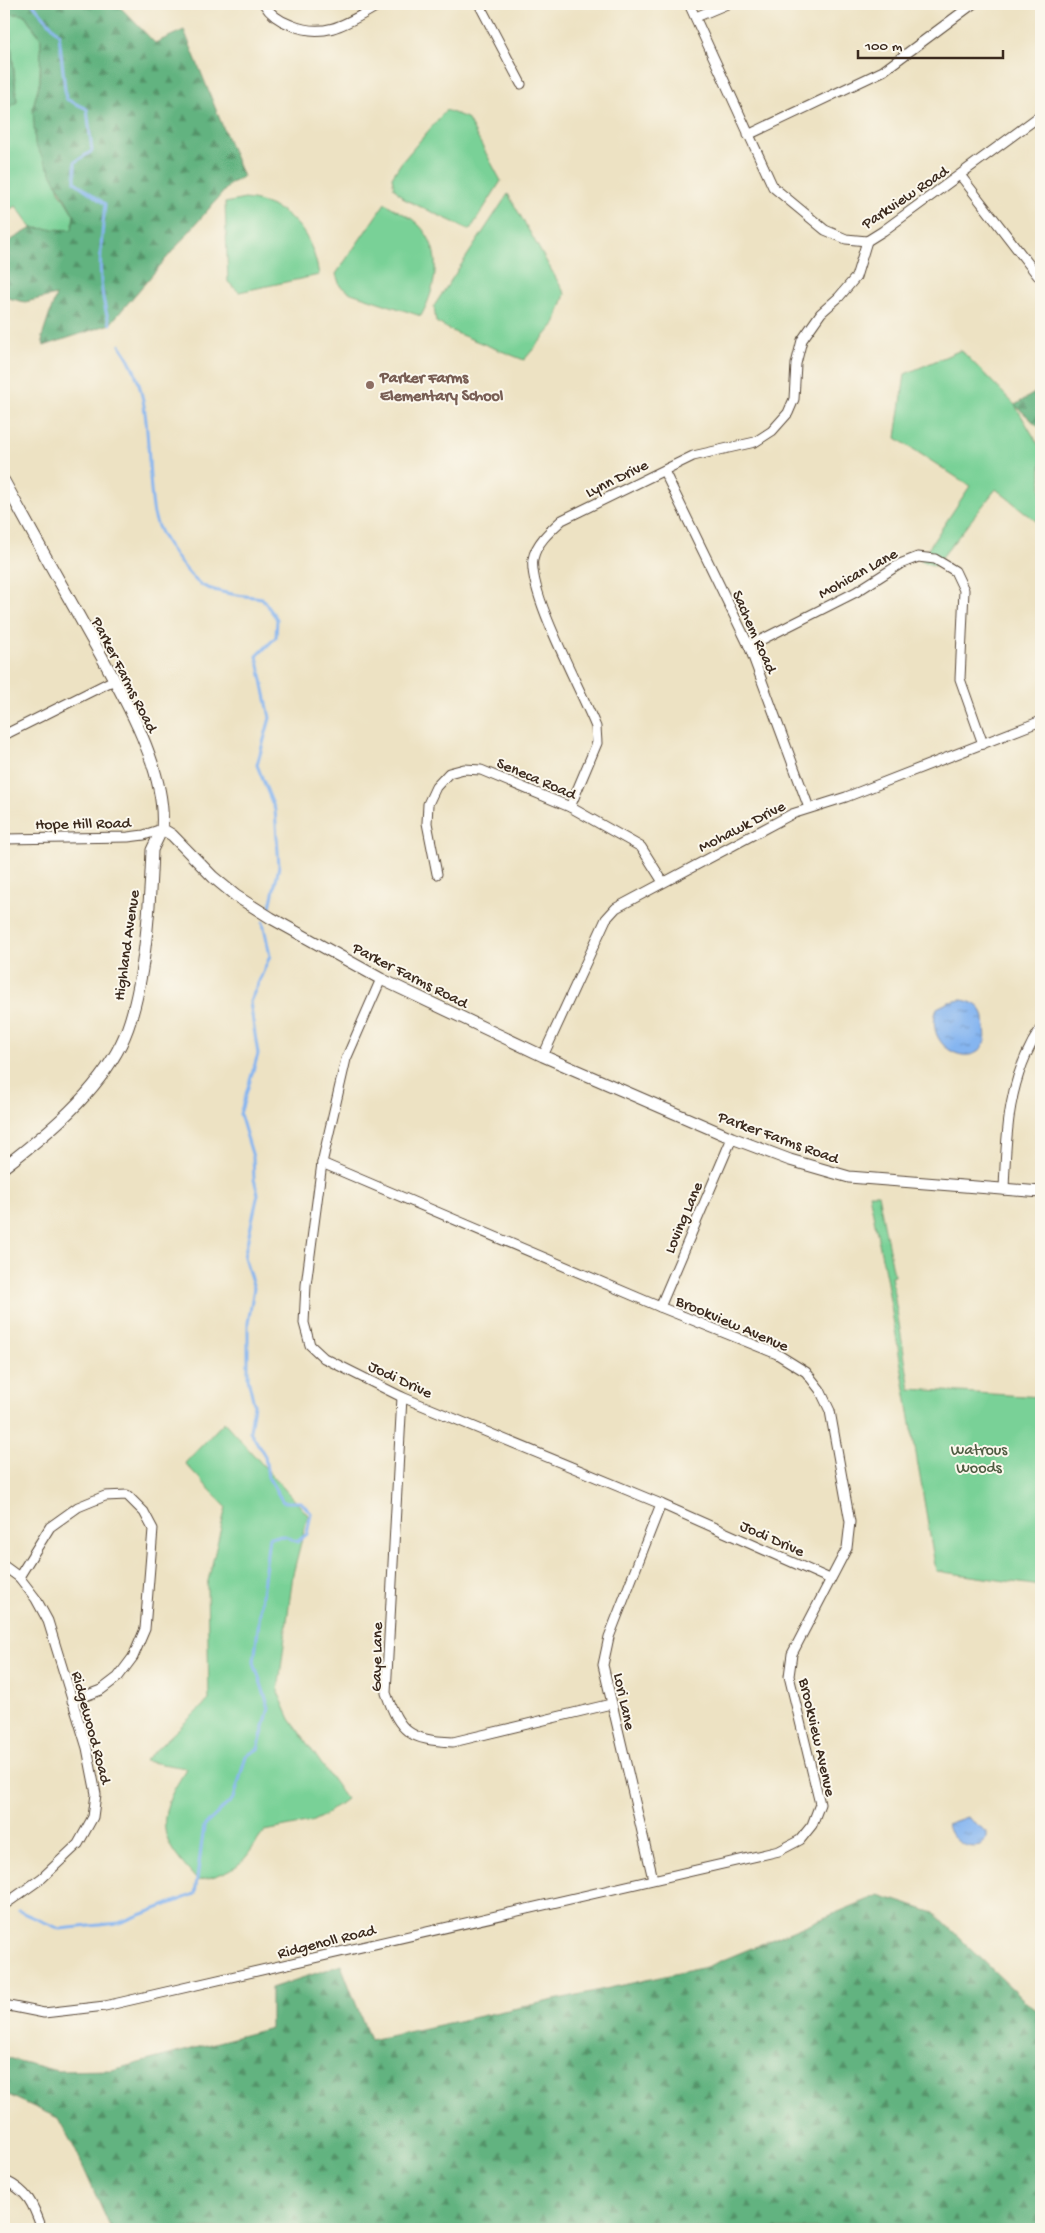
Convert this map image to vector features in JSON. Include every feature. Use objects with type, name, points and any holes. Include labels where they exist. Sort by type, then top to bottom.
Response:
[{"type":"street","points":[[264,4],[281,21],[301,29],[319,32],[334,29],[381,4]]},
{"type":"street","points":[[479,4],[521,84]]},
{"type":"street","name":"Parkview Road","points":[[689,4],[773,187],[825,230],[846,239],[867,241],[960,176],[1041,115]]},
{"type":"street","points":[[696,17],[727,4]]},
{"type":"street","points":[[748,135],[883,71],[974,4]]},
{"type":"street","points":[[960,176],[1038,276],[1041,274]]},
{"type":"street","name":"Lynn Drive","points":[[570,807],[597,743],[596,727],[537,592],[533,558],[550,531],[562,520],[693,456],[754,442],[772,431],[788,413],[794,399],[796,364],[802,340],[820,313],[839,297],[856,277],[867,241]]},
{"type":"street","name":"Sachem Road","points":[[664,471],[749,646],[809,808]]},
{"type":"street","name":"Parker Farms Road","points":[[4,481],[129,709],[150,760],[162,807],[162,829],[172,835],[213,877],[236,896],[271,918],[381,979],[543,1056],[732,1138],[790,1160],[849,1177],[1041,1192]]},
{"type":"street","name":"Mohican Lane","points":[[749,646],[856,592],[900,564],[918,556],[935,559],[955,571],[964,590],[960,679],[983,744]]},
{"type":"street","points":[[4,735],[114,680]]},
{"type":"street","name":"Mohawk Drive","points":[[543,1056],[606,919],[616,908],[809,808],[846,797],[1041,720]]},
{"type":"street","name":"Seneca Road","points":[[437,874],[427,823],[428,804],[436,787],[449,773],[464,769],[481,770],[570,807],[641,847],[663,882]]},
{"type":"street","name":"Hope Hill Road","points":[[4,839],[128,837],[144,835],[162,829]]},
{"type":"street","name":"Highland Avenue","points":[[4,1166],[34,1142],[82,1098],[104,1072],[122,1043],[130,1024],[138,989],[152,850],[162,829]]},
{"type":"street","name":"Jodi Drive","points":[[381,979],[346,1059],[322,1163],[304,1323],[310,1345],[324,1358],[402,1397],[661,1504],[830,1579]]},
{"type":"street","points":[[1004,1190],[1007,1124],[1017,1076],[1032,1041],[1041,1028]]},
{"type":"street","name":"Loving Lane","points":[[660,1307],[732,1138]]},
{"type":"street","name":"Brookview Avenue","points":[[322,1163],[660,1307],[777,1354],[806,1372],[820,1390],[830,1411],[850,1522],[847,1548],[792,1654],[789,1676],[820,1804],[812,1826],[800,1840],[779,1851],[652,1880]]},
{"type":"street","name":"Gaye Lane","points":[[402,1397],[386,1693],[395,1718],[408,1733],[431,1741],[453,1742],[610,1704]]},
{"type":"street","points":[[19,1577],[50,1528],[78,1507],[105,1496],[127,1495],[144,1512],[153,1529],[145,1629],[133,1657],[118,1677],[101,1690],[72,1701]]},
{"type":"street","name":"Lori Lane","points":[[652,1880],[610,1704],[603,1665],[609,1637],[661,1504]]},
{"type":"street","name":"Ridgewood Road","points":[[4,1566],[19,1577],[36,1598],[48,1621],[87,1748],[96,1794],[93,1817],[78,1844],[42,1878],[4,1905]]},
{"type":"street","name":"Ridgenoll Road","points":[[4,2005],[44,2013],[106,2006],[313,1960],[427,1931],[490,1919],[652,1880]]},
{"type":"street","points":[[4,2180],[18,2187],[32,2202],[42,2229]]},
{"type":"green space","points":[[4,4],[117,4],[155,43],[184,30],[243,177],[231,183],[110,324],[44,346],[42,337],[56,295],[25,302],[4,297],[4,244],[32,228],[72,230],[74,215],[35,144],[33,107],[40,81],[41,39],[25,15],[8,13],[17,102],[4,110]]},
{"type":"green space","points":[[8,13],[25,15],[41,39],[40,81],[33,107],[59,191],[74,215],[72,231],[32,228],[16,206],[4,212],[4,110],[17,102]]},
{"type":"green space","points":[[446,110],[467,118],[501,181],[470,230],[404,199],[394,188],[392,177],[401,163]]},
{"type":"green space","points":[[508,194],[565,294],[555,324],[524,360],[456,333],[436,322],[434,306]]},
{"type":"green space","points":[[245,199],[275,207],[296,223],[311,246],[319,275],[239,292],[228,282],[225,203]]},
{"type":"green space","points":[[385,203],[412,219],[423,229],[430,240],[434,253],[434,278],[427,304],[421,316],[351,293],[340,286],[336,274]]},
{"type":"green space","points":[[961,350],[1015,405],[1041,449],[1041,525],[996,489],[935,566],[920,561],[970,486],[896,438],[905,374]]},
{"type":"green space","points":[[1041,389],[1041,429],[1015,405]]},
{"type":"green space","name":"Watrous Woods","points":[[869,1194],[878,1194],[894,1275],[891,1276],[910,1389],[1041,1397],[1041,1586],[936,1571],[886,1277]]},
{"type":"green space","points":[[224,1422],[308,1515],[293,1574],[278,1692],[290,1719],[346,1799],[323,1816],[311,1822],[265,1831],[246,1857],[236,1866],[224,1873],[198,1881],[174,1852],[165,1833],[166,1810],[186,1768],[144,1761],[209,1700],[207,1585],[226,1507],[185,1463]]},
{"type":"green space","points":[[879,1895],[934,1913],[1027,2003],[1041,2013],[1041,2229],[111,2229],[75,2149],[58,2118],[4,2093],[4,2057],[57,2071],[112,2070],[271,2028],[271,1988],[341,1965],[370,2040],[706,1967]]},
{"type":"water","points":[[962,1000],[976,1005],[981,1010],[984,1018],[985,1042],[979,1051],[971,1055],[961,1055],[943,1044],[937,1035],[934,1022],[937,1008],[949,1002]]},
{"type":"water","points":[[967,1817],[987,1832],[987,1838],[980,1846],[964,1845],[955,1839],[948,1829],[947,1824]]},
{"type":"waterway","points":[[33,4],[59,34],[66,99],[87,109],[92,151],[75,162],[75,182],[105,204],[100,264],[102,294],[110,324]]},
{"type":"waterway","points":[[120,345],[131,364],[139,384],[144,405],[154,514],[164,539],[179,561],[200,584],[221,592],[262,598],[277,619],[276,637],[257,656],[270,718],[257,765],[275,810],[279,866],[270,907]]},
{"type":"waterway","points":[[19,1911],[60,1929],[119,1923],[195,1894],[204,1826],[234,1798],[246,1756],[258,1749],[269,1708],[254,1662],[269,1537],[285,1536],[297,1542],[307,1534],[311,1513],[301,1502],[283,1502],[268,1477],[265,1456],[250,1431],[254,1404],[248,1378],[248,1323],[254,1288],[244,1257],[258,1194],[254,1179],[253,1157],[240,1114],[258,1054],[250,1002],[270,956],[263,922]]},
{"type":"place","name":"Parker Farms Elementary School","points":[[370,385]]}]
